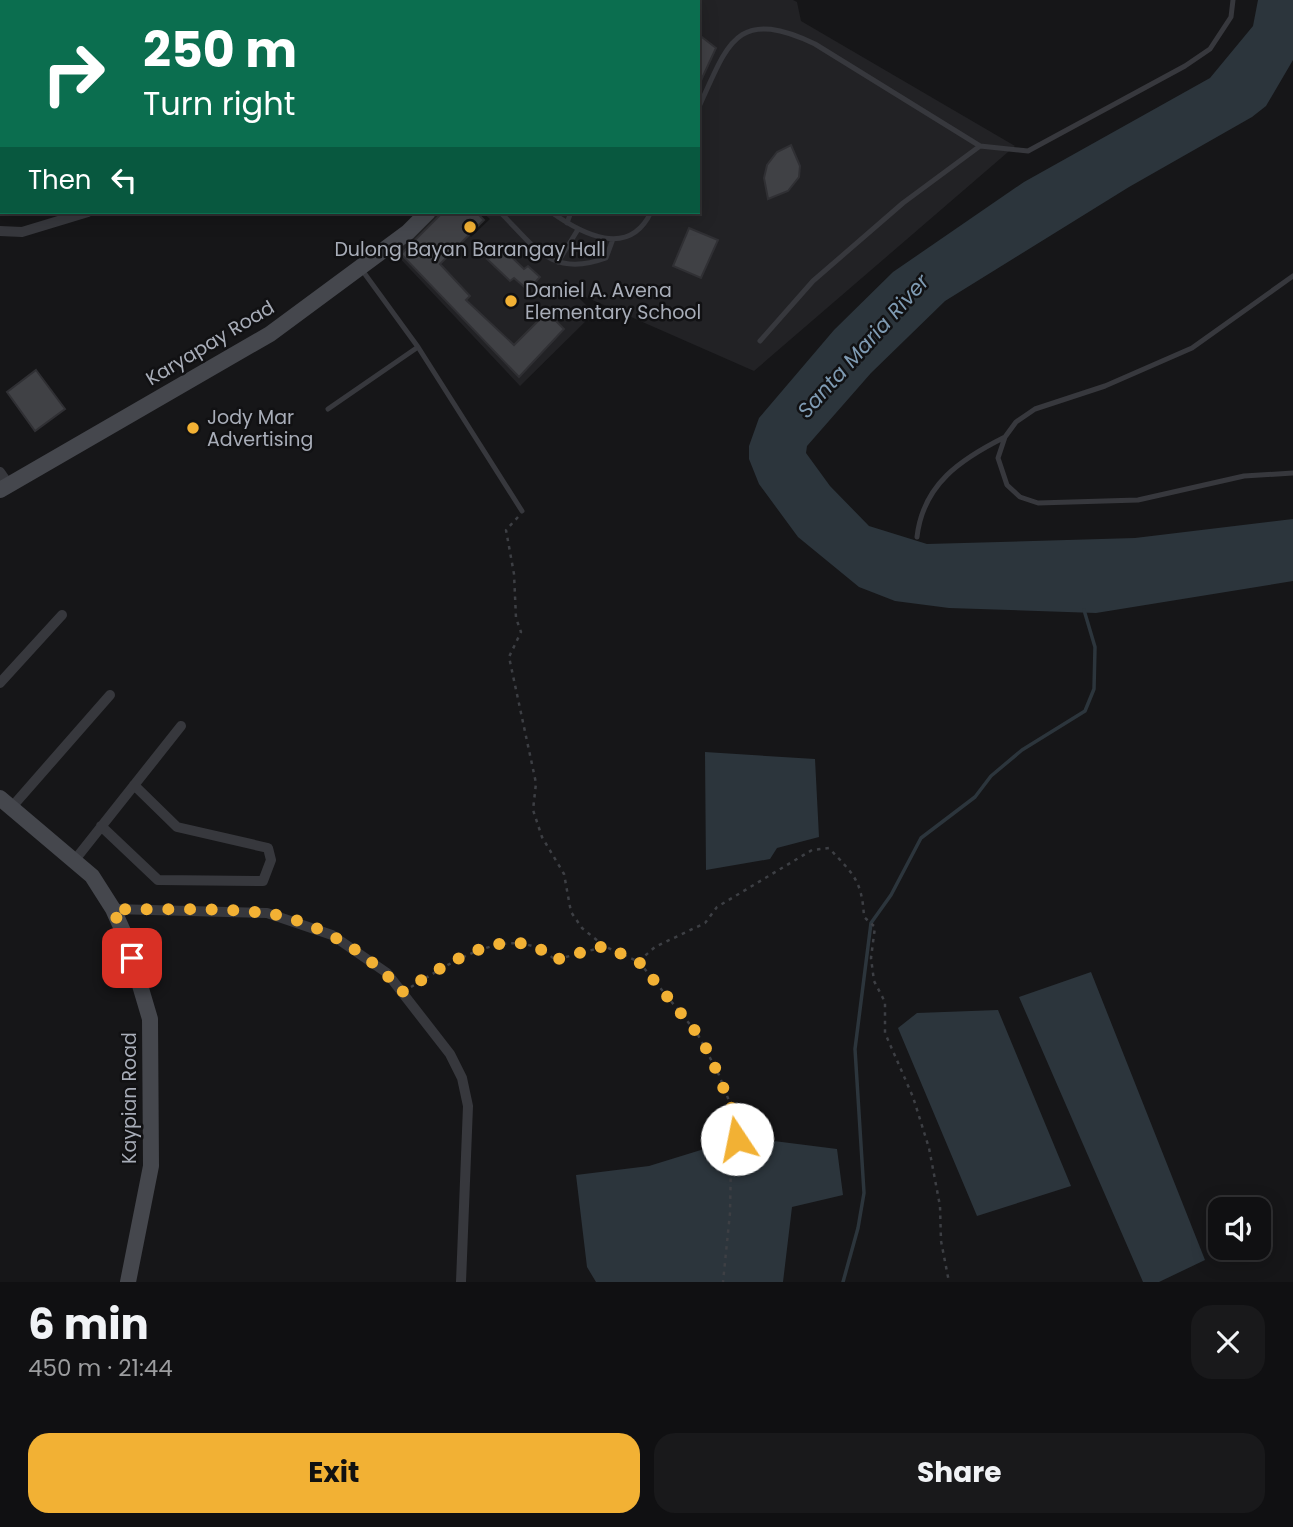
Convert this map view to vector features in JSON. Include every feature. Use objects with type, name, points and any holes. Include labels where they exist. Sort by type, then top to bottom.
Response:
[{"type":"main road","name":"Karyapay Road","points":[[3,482],[270,334],[408,232],[426,214]]},
{"type":"main road","name":"Kaypian Road","points":[[6,803],[92,876],[113,909],[126,938],[150,1019],[151,1166],[128,1282]]},
{"type":"street","points":[[0,231],[22,232],[81,214]]},
{"type":"street","points":[[0,683],[62,615]]},
{"type":"street","points":[[6,803],[110,695]]},
{"type":"street","points":[[74,861],[181,726]]},
{"type":"street","points":[[101,826],[158,880],[264,881],[271,860],[268,848],[177,827],[134,785]]},
{"type":"street","points":[[113,909],[267,913],[332,934],[387,973],[450,1054],[462,1078],[468,1106],[461,1282]]},
{"type":"lane","points":[[700,105],[728,45],[751,30],[786,30],[815,44],[980,146],[1028,151],[1185,66],[1210,49],[1231,17],[1233,0]]},
{"type":"lane","points":[[760,341],[813,281],[903,203],[980,146]]},
{"type":"lane","points":[[502,214],[548,260],[589,264],[606,258],[613,239]]},
{"type":"lane","points":[[554,214],[577,231],[613,239],[635,234],[645,225],[650,214]]},
{"type":"lane","points":[[567,223],[570,214]]},
{"type":"lane","points":[[558,262],[577,231]]},
{"type":"lane","points":[[360,267],[418,347],[522,511]]},
{"type":"lane","points":[[1293,276],[1192,348],[1105,386],[1035,409],[1016,422],[1005,436],[998,458],[1002,474],[1020,497],[1038,503],[1138,500],[1244,476],[1293,473]]},
{"type":"lane","points":[[328,409],[418,347]]},
{"type":"lane","points":[[917,537],[920,516],[930,493],[958,463],[1005,436]]},
{"type":"path","points":[[522,511],[506,530],[514,574],[516,618],[522,632],[509,657],[536,783],[533,810],[542,837],[564,874],[571,912],[582,929],[604,946],[639,962],[697,1033],[710,1055],[736,1119],[737,1139],[731,1163],[730,1213],[723,1282]]},
{"type":"path","points":[[639,962],[655,947],[705,923],[718,907],[812,849],[829,848],[857,878],[863,894],[864,917],[875,928],[871,958],[874,981],[885,1002],[885,1033],[912,1097],[929,1148],[940,1206],[941,1241],[948,1282]]},
{"type":"path","points":[[402,992],[475,949],[529,943],[544,949],[555,960],[604,946]]},
{"type":"shaded area","points":[[700,0],[793,0],[797,2],[801,21],[1015,146],[754,371],[572,291],[594,313],[520,386],[394,252],[434,214],[448,214],[471,237],[490,219],[484,214],[700,214]]},
{"type":"water","name":"Santa Maria River","points":[[1258,0],[1293,0],[1293,60],[1266,106],[1252,117],[1129,187],[945,301],[871,373],[807,446],[806,453],[830,486],[869,526],[927,544],[1135,538],[1293,519],[1293,581],[1096,613],[949,608],[895,601],[859,587],[798,537],[759,484],[749,459],[749,446],[759,418],[834,330],[893,272],[1024,182],[1210,78],[1253,26]]},
{"type":"water","points":[[705,752],[815,759],[819,837],[777,848],[770,859],[706,870]]},
{"type":"water","points":[[1091,972],[1205,1260],[1159,1282],[1143,1282],[1019,997]]},
{"type":"water","points":[[998,1010],[1071,1186],[977,1216],[898,1028],[917,1013]]},
{"type":"water","points":[[743,1137],[837,1149],[843,1195],[792,1207],[783,1282],[596,1282],[587,1267],[576,1175],[649,1166]]},
{"type":"building","points":[[700,36],[716,48],[700,83]]},
{"type":"building","points":[[791,145],[800,166],[799,177],[788,191],[768,199],[764,178],[767,165],[777,152]]},
{"type":"building","points":[[441,214],[478,214],[484,220],[440,264],[470,296],[466,300],[514,345],[547,312],[564,329],[519,377],[401,254]]},
{"type":"building","points":[[689,228],[718,240],[701,278],[673,266]]},
{"type":"building","points":[[500,246],[524,269],[528,266],[540,277],[528,290],[514,278],[510,281],[487,259]]},
{"type":"building","points":[[36,370],[65,409],[35,431],[7,392]]},
{"type":"waterway","points":[[843,1282],[858,1228],[864,1193],[855,1049],[871,923],[891,895],[921,838],[975,797],[991,776],[1022,750],[1085,711],[1094,689],[1095,647],[1084,610]]},
{"type":"place","name":"Dulong Bayan Barangay Hall","points":[[470,227]]},
{"type":"place","name":"Daniel A. Avena Elementary School","points":[[511,301]]},
{"type":"place","name":"Jody Mar Advertising","points":[[193,428]]},
{"type":"route","points":[[132,958],[113,909],[267,913],[332,934],[387,973],[402,992],[475,949],[529,943],[544,949],[555,960],[604,946],[623,952],[639,962],[673,1007],[697,1033],[710,1055],[736,1119],[737,1139]]}]
